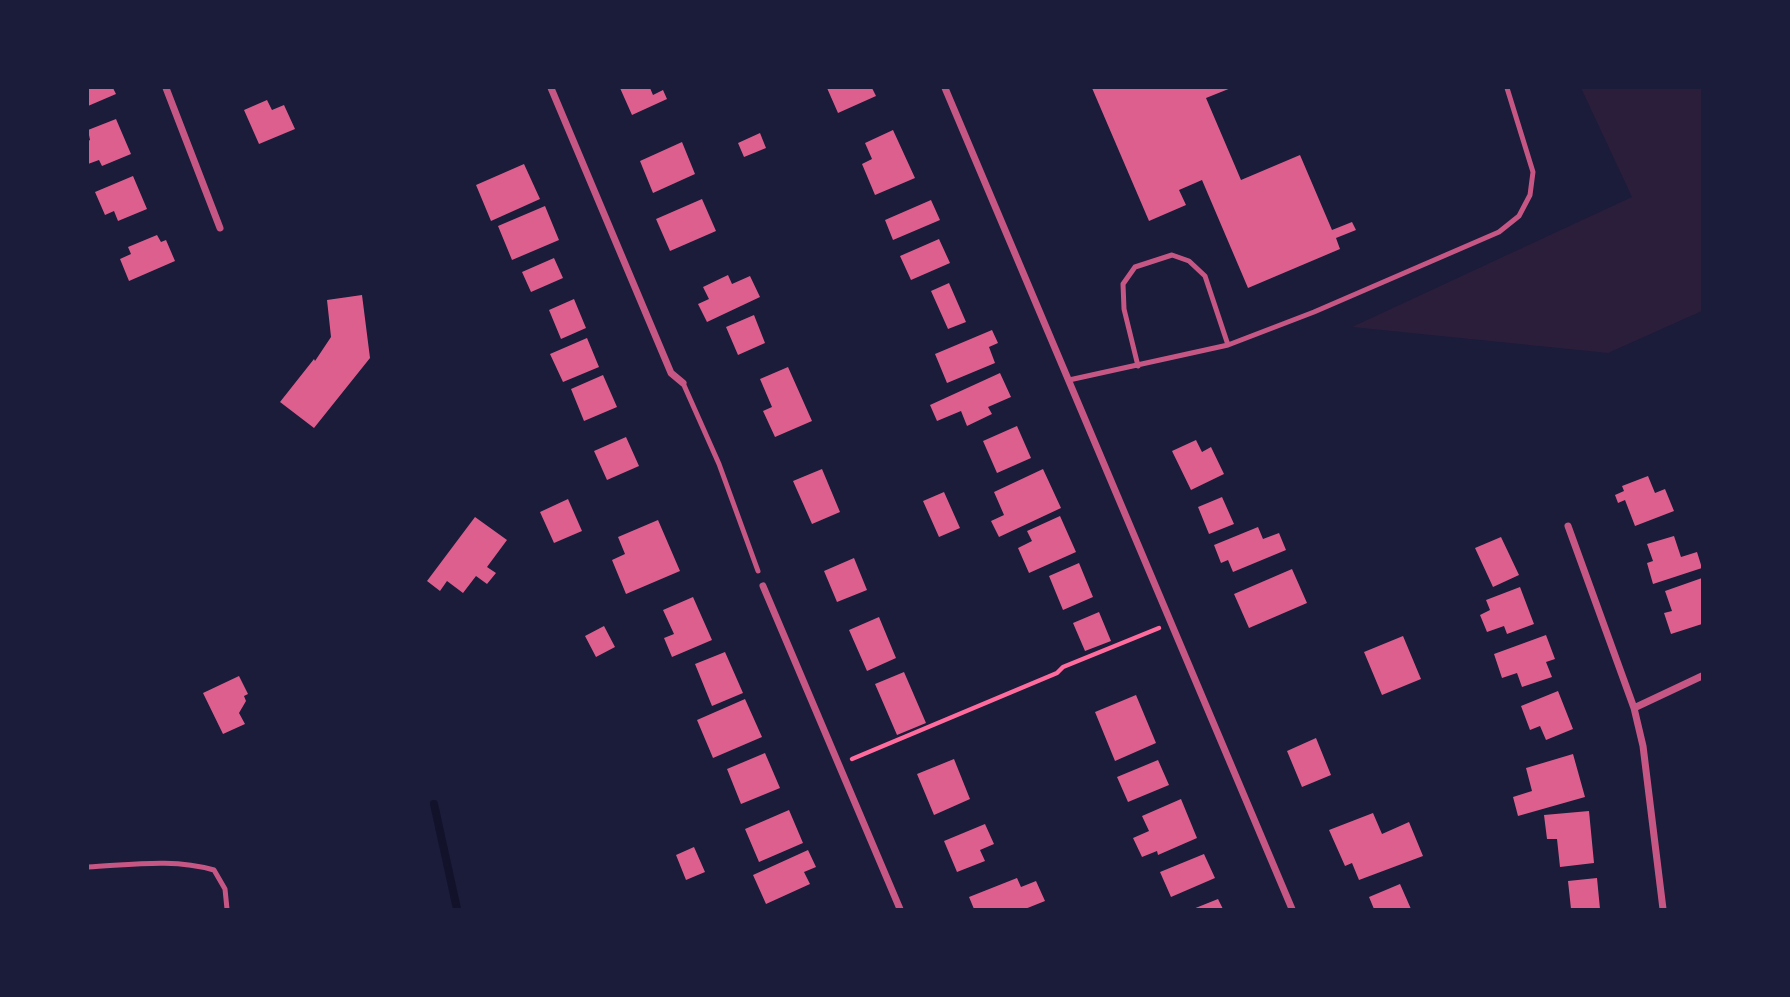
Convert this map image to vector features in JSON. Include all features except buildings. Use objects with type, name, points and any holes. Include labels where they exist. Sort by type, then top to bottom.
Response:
[{"type":"street","points":[[166,88],[220,228]]},
{"type":"street","points":[[551,88],[671,373],[683,383]]},
{"type":"street","points":[[945,88],[1292,909]]},
{"type":"street","points":[[1568,526],[1634,708],[1643,746],[1663,909]]},
{"type":"street","points":[[763,586],[901,909]]},
{"type":"street","points":[[1634,708],[1703,676]]},
{"type":"lane","points":[[1069,380],[1228,345],[1314,312],[1499,232],[1519,216],[1530,195],[1533,172],[1507,88]]},
{"type":"lane","points":[[1138,366],[1124,309],[1123,284],[1135,267],[1172,255],[1189,261],[1205,276],[1228,345]]},
{"type":"lane","points":[[683,383],[719,464],[758,571]]},
{"type":"lane","points":[[88,867],[166,863],[196,865],[214,870],[225,889],[227,909]]},
{"type":"path","points":[[838,765],[1057,673],[1063,667],[1151,632]]},
{"type":"shaded area","points":[[1581,88],[1702,88],[1702,311],[1608,353],[1352,327],[1632,197]]},
{"type":"waterway","points":[[434,804],[457,909]]}]
